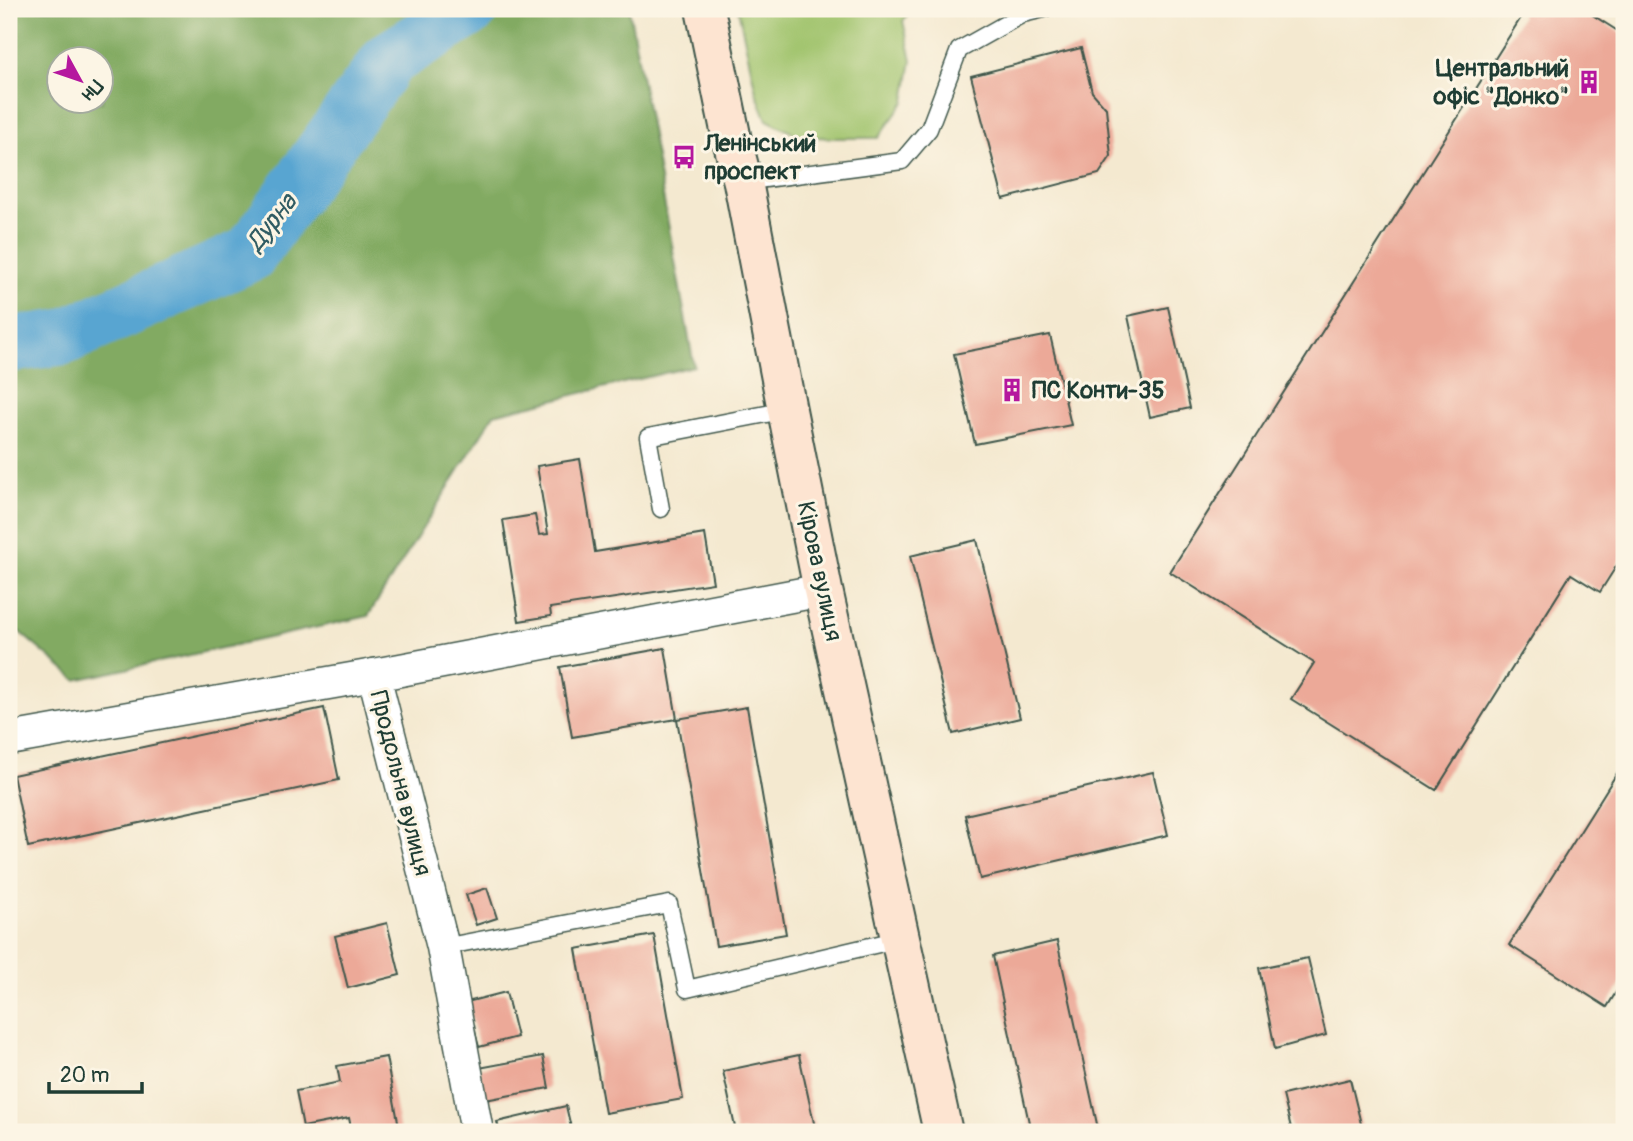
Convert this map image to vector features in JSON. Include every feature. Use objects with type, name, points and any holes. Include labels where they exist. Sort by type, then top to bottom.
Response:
[{"type":"street","name":"Кірова вулиця","points":[[705,9],[743,182],[823,590],[943,1132]]},
{"type":"street","name":"Продольна вулиця","points":[[477,1132],[443,947],[374,675],[823,590]]},
{"type":"street","points":[[9,739],[374,675]]},
{"type":"lane","points":[[743,182],[902,160],[929,129],[959,50],[1023,14],[1044,9]]},
{"type":"lane","points":[[661,509],[648,438],[786,410]]},
{"type":"lane","points":[[443,947],[669,904],[687,989],[901,939]]},
{"type":"green space","points":[[9,9],[629,9],[694,366],[494,414],[368,616],[76,680],[9,623]]},
{"type":"green space","points":[[738,9],[912,9],[903,21],[912,60],[905,101],[878,138],[799,136],[767,120],[756,92]]},
{"type":"building","points":[[1519,9],[1583,9],[1624,35],[1624,554],[1600,592],[1571,574],[1436,790],[1291,699],[1314,663],[1170,572],[1522,16]]},
{"type":"building","points":[[1081,48],[1092,92],[1106,108],[1111,156],[1099,174],[1003,199],[971,76]]},
{"type":"building","points":[[1168,307],[1190,408],[1150,417],[1128,316]]},
{"type":"building","name":"ПС Конти-35","points":[[1050,335],[1071,425],[975,444],[954,354]]},
{"type":"building","points":[[580,459],[595,552],[705,534],[713,583],[550,608],[551,616],[519,621],[503,520],[535,515],[539,535],[548,534],[537,466]]},
{"type":"building","points":[[977,540],[1020,718],[953,734],[910,556]]},
{"type":"building","points":[[665,648],[677,719],[572,737],[560,667]]},
{"type":"building","points":[[747,707],[786,934],[716,946],[677,719]]},
{"type":"building","points":[[324,708],[339,780],[28,847],[13,775]]},
{"type":"building","points":[[1624,762],[1624,979],[1607,1007],[1509,945]]},
{"type":"building","points":[[1153,772],[1168,835],[980,879],[965,815]]},
{"type":"building","points":[[487,888],[497,918],[476,925],[466,895]]},
{"type":"building","points":[[387,923],[400,975],[348,988],[335,936]]},
{"type":"building","points":[[654,935],[683,1099],[605,1113],[576,949]]},
{"type":"building","points":[[1057,941],[1099,1132],[1031,1132],[993,956]]},
{"type":"building","points":[[1308,958],[1326,1035],[1275,1049],[1259,968]]},
{"type":"building","points":[[506,992],[517,1037],[479,1047],[467,1002]]},
{"type":"building","points":[[799,1055],[816,1132],[736,1132],[723,1071]]},
{"type":"building","points":[[543,1056],[549,1088],[485,1100],[479,1068]]},
{"type":"building","points":[[386,1057],[400,1132],[352,1132],[349,1118],[303,1127],[296,1091],[340,1082],[337,1066]]},
{"type":"building","points":[[1350,1079],[1363,1132],[1292,1132],[1283,1095]]},
{"type":"building","points":[[566,1106],[572,1132],[500,1132],[497,1122]]},
{"type":"waterway","name":"Дурна","points":[[9,345],[64,337],[250,254],[389,59],[470,9]]},
{"type":"place","name":"Центральний офіс \"Донко\"","points":[[1589,82]]},
{"type":"place","name":"Ленінський проспект","points":[[684,157]]},
{"type":"place","name":"ПС Конти-35","points":[[1012,390]]}]
